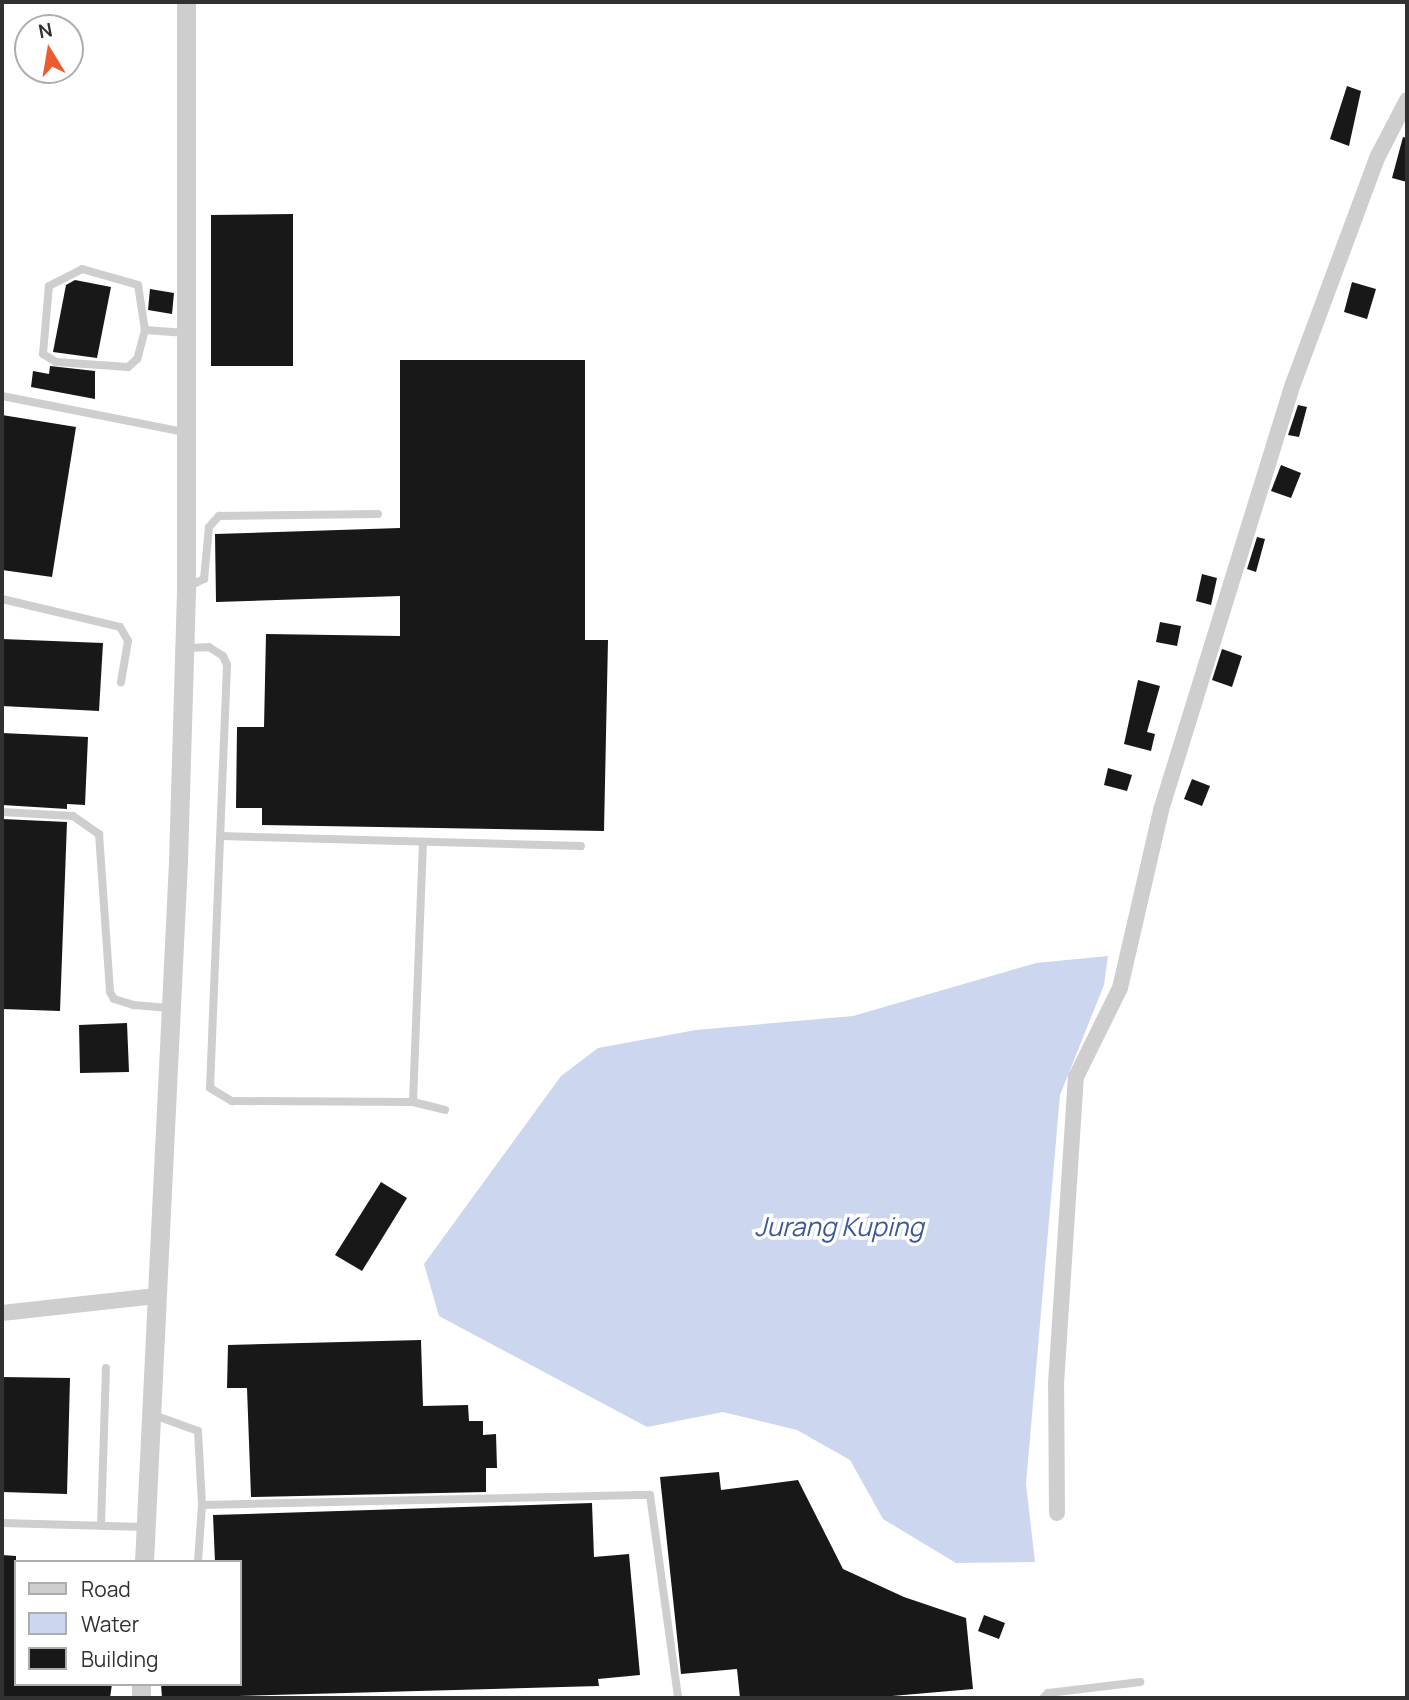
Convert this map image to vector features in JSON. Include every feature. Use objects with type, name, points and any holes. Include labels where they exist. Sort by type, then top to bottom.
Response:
[{"type":"street","points":[[144,1560],[170,1008],[186,587],[186,2]]},
{"type":"street","points":[[1057,1513],[1056,1384],[1076,1077],[1120,988],[1161,810],[1293,384],[1378,156],[1407,100]]},
{"type":"street","points":[[2,1312],[156,1296]]},
{"type":"lane","points":[[82,270],[134,282],[141,295],[145,330],[137,359],[128,367],[49,360],[41,344],[49,286],[82,270]]},
{"type":"lane","points":[[145,330],[186,333]]},
{"type":"lane","points":[[2,396],[186,432]]},
{"type":"lane","points":[[186,587],[204,579],[209,527],[219,516],[378,514]]},
{"type":"lane","points":[[2,599],[120,627],[128,641],[121,682]]},
{"type":"lane","points":[[184,648],[209,647],[223,656],[228,665],[210,1088],[232,1101],[413,1102],[445,1110]]},
{"type":"lane","points":[[2,812],[73,816],[99,834],[110,992],[114,999],[134,1005],[170,1008]]},
{"type":"lane","points":[[221,836],[581,846]]},
{"type":"lane","points":[[413,1102],[423,842]]},
{"type":"lane","points":[[102,1526],[106,1368]]},
{"type":"lane","points":[[150,1414],[198,1431],[202,1505],[198,1560]]},
{"type":"lane","points":[[202,1505],[650,1495],[678,1698]]},
{"type":"lane","points":[[2,1523],[144,1527]]},
{"type":"lane","points":[[1044,1698],[1048,1693],[1140,1682]]},
{"type":"water","name":"Jurang Kuping","points":[[1108,956],[1104,985],[1060,1095],[1026,1484],[1035,1562],[956,1563],[883,1519],[850,1460],[797,1430],[723,1412],[647,1427],[439,1316],[424,1264],[561,1076],[598,1048],[696,1030],[853,1016],[1036,963]]},
{"type":"building","points":[[1347,86],[1361,91],[1349,146],[1330,139]]},
{"type":"building","points":[[1403,137],[1407,138],[1407,182],[1392,178]]},
{"type":"building","points":[[293,214],[293,366],[211,366],[211,215]]},
{"type":"building","points":[[75,280],[111,287],[97,358],[53,352],[66,285]]},
{"type":"building","points":[[1352,282],[1376,289],[1367,319],[1344,312]]},
{"type":"building","points":[[150,289],[174,293],[172,314],[148,310]]},
{"type":"building","points":[[400,360],[585,360],[585,640],[608,640],[604,831],[262,825],[262,808],[236,808],[237,727],[264,727],[266,634],[400,636],[400,596],[216,602],[215,534],[400,528]]},
{"type":"building","points":[[50,366],[95,371],[95,399],[31,387],[33,371],[49,374]]},
{"type":"building","points":[[1298,405],[1307,407],[1299,437],[1288,435]]},
{"type":"building","points":[[2,415],[76,427],[52,577],[2,570]]},
{"type":"building","points":[[1281,465],[1301,473],[1291,498],[1271,491]]},
{"type":"building","points":[[1257,537],[1265,539],[1256,572],[1247,569]]},
{"type":"building","points":[[1202,574],[1217,578],[1211,605],[1196,601]]},
{"type":"building","points":[[1160,622],[1181,626],[1177,646],[1156,642]]},
{"type":"building","points":[[2,639],[103,643],[99,711],[2,706]]},
{"type":"building","points":[[1222,649],[1242,656],[1232,687],[1212,680]]},
{"type":"building","points":[[1138,680],[1160,686],[1147,732],[1155,734],[1151,751],[1124,744]]},
{"type":"building","points":[[2,733],[88,737],[85,805],[67,804],[67,809],[2,805]]},
{"type":"building","points":[[1108,768],[1132,775],[1127,791],[1104,785]]},
{"type":"building","points":[[1192,779],[1210,786],[1202,806],[1184,799]]},
{"type":"building","points":[[2,819],[67,822],[60,1011],[2,1009]]},
{"type":"building","points":[[127,1023],[129,1072],[80,1073],[79,1025]]},
{"type":"building","points":[[381,1182],[407,1198],[362,1271],[335,1255]]},
{"type":"building","points":[[421,1340],[423,1406],[468,1405],[469,1421],[483,1421],[483,1435],[496,1434],[497,1468],[486,1468],[486,1492],[251,1497],[247,1388],[227,1388],[228,1345]]},
{"type":"building","points":[[2,1377],[70,1378],[67,1494],[2,1492]]},
{"type":"building","points":[[719,1472],[721,1490],[798,1480],[843,1569],[904,1597],[966,1618],[973,1689],[869,1698],[740,1698],[737,1669],[681,1674],[660,1477]]},
{"type":"building","points":[[592,1503],[594,1557],[629,1554],[640,1675],[598,1679],[599,1686],[162,1698],[161,1686],[242,1686],[242,1560],[215,1560],[213,1515]]},
{"type":"building","points":[[2,1555],[16,1556],[14,1686],[112,1686],[110,1698],[2,1698]]},
{"type":"building","points":[[984,1615],[1005,1623],[999,1639],[978,1631]]}]
